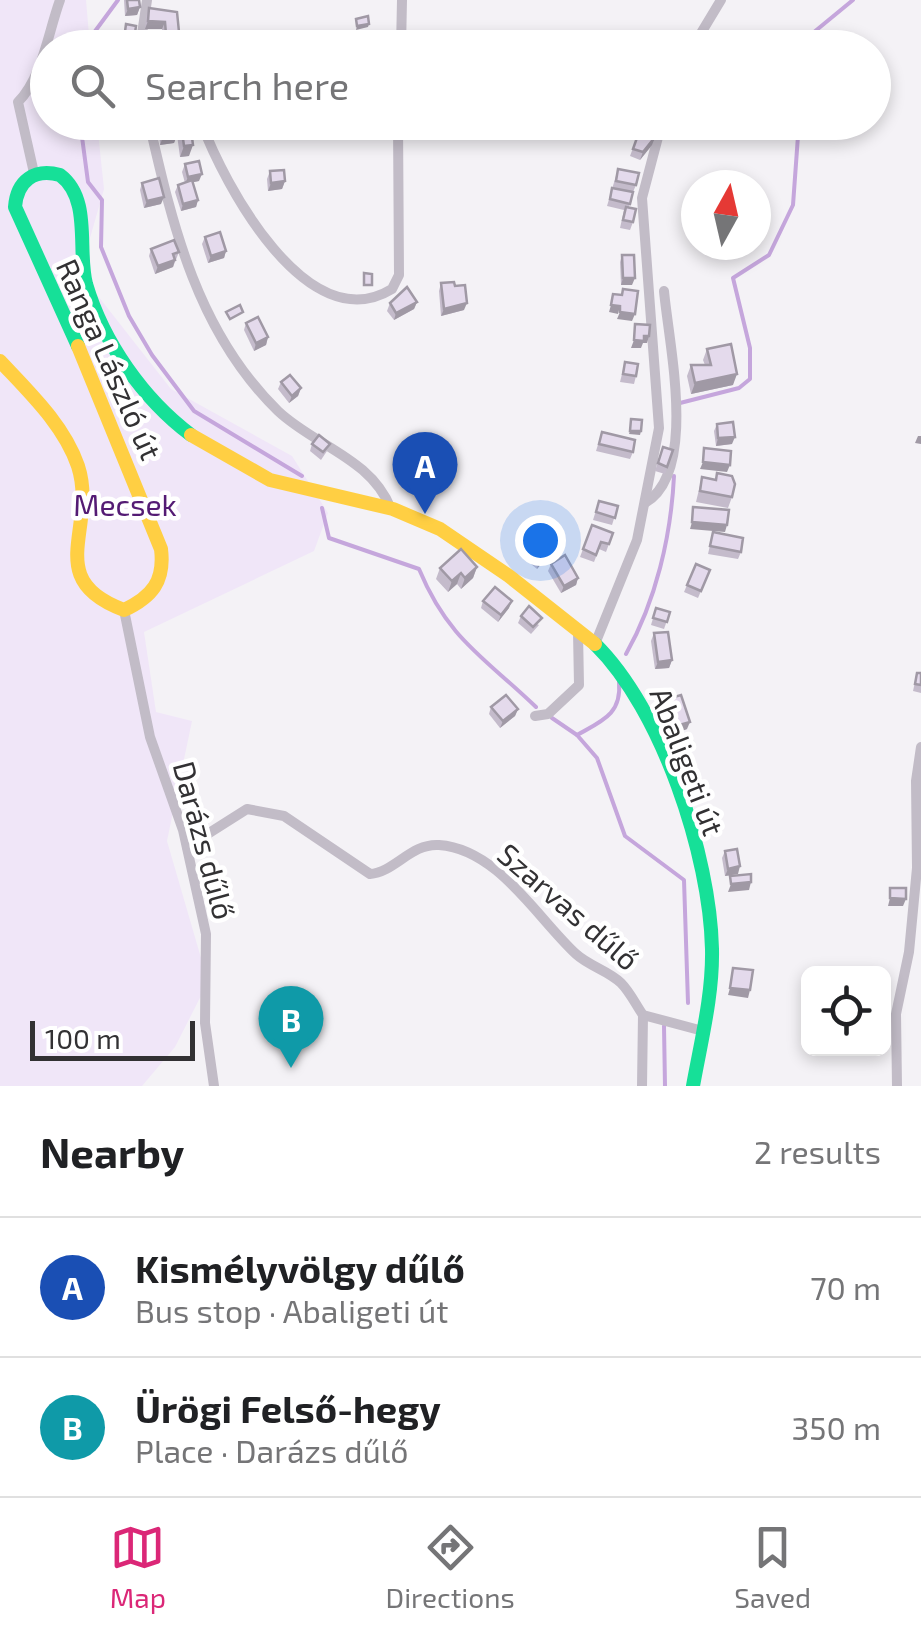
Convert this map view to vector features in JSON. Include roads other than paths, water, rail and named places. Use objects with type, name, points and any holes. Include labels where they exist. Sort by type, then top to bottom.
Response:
[{"type":"main road","name":"Abaligeti út","points":[[34,173],[54,172],[71,186],[79,209],[86,284],[124,358],[167,414],[198,442],[240,465],[316,495],[391,508],[440,529],[578,630],[626,678],[646,718],[700,872],[712,946],[693,1086]]},
{"type":"main road","name":"Ranga László út","points":[[34,173],[16,193],[20,224],[92,377],[161,549],[162,578],[153,596],[124,610]]},
{"type":"main road","points":[[0,361],[43,410],[79,471],[84,504],[76,572],[98,603],[124,610]]},
{"type":"street","points":[[49,30],[60,0]]},
{"type":"street","points":[[143,30],[147,0]]},
{"type":"street","points":[[401,30],[402,0]]},
{"type":"street","points":[[703,30],[721,0]]},
{"type":"street","points":[[30,86],[18,102],[34,173]]},
{"type":"street","points":[[153,140],[176,239],[196,289],[234,362],[282,415],[372,476],[391,508]]},
{"type":"street","points":[[210,140],[240,203],[286,264],[310,284],[337,296],[363,298],[392,289],[399,275],[398,140]]},
{"type":"street","points":[[595,644],[624,577],[645,503],[658,428],[642,198],[657,140]]},
{"type":"street","points":[[645,503],[660,493],[672,473],[675,452],[677,408],[664,290]]},
{"type":"street","name":"Darázs dűlő","points":[[124,610],[150,738],[187,847],[206,934],[204,1023],[214,1086]]},
{"type":"street","points":[[536,716],[558,706],[579,685],[578,630]]},
{"type":"street","points":[[897,1086],[896,1014],[909,952],[917,868],[916,781],[921,747]]},
{"type":"street","name":"Szarvas dűlő","points":[[187,847],[246,810],[284,816],[370,874],[410,851],[433,844],[448,846],[484,862],[575,953],[595,970],[619,980],[643,1015],[703,1031]]},
{"type":"street","points":[[642,1086],[643,1015]]},
{"type":"waterway","points":[[96,30],[118,0]]},
{"type":"waterway","points":[[817,30],[853,0]]},
{"type":"waterway","points":[[82,140],[88,182],[102,200],[101,247],[129,316],[152,355],[194,411],[302,476]]},
{"type":"waterway","points":[[680,403],[739,388],[750,379],[750,348],[733,278],[769,255],[793,205],[798,140]]},
{"type":"waterway","points":[[626,654],[646,612],[660,568],[674,476]]},
{"type":"waterway","points":[[322,508],[329,538],[419,569],[455,630],[536,707]]},
{"type":"waterway","points":[[577,735],[614,709],[619,682]]},
{"type":"waterway","points":[[552,718],[577,735],[597,758],[625,836],[684,880],[688,1003]]},
{"type":"waterway","points":[[664,1026],[665,1086]]},
{"type":"place","name":"Kismélyvölgy dűlő","points":[[425,514]]},
{"type":"place","name":"Ürögi Felső-hegy","points":[[291,1068]]},
{"type":"park label","name":"Mecsek","points":[[125,504]]}]
